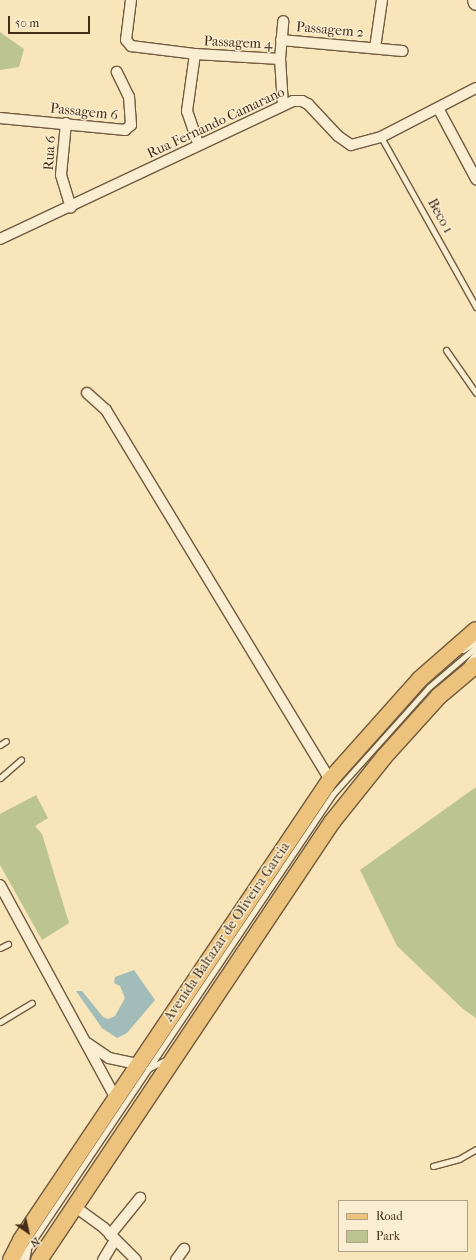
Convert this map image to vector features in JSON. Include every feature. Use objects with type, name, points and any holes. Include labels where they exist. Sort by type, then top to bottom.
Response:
[{"type":"main road","name":"Avenida Baltazar de Oliveira Garcia","points":[[11,1260],[21,1240],[116,1097],[142,1067],[153,1041],[330,780],[420,678],[476,630]]},
{"type":"main road","name":"Avenida Baltazar de Oliveira Garcia","points":[[38,1260],[332,822],[384,757],[439,696],[476,665]]},
{"type":"street","name":"Passagem 4","points":[[131,0],[126,40],[128,44],[195,54],[280,59]]},
{"type":"street","points":[[375,48],[382,0]]},
{"type":"street","points":[[283,21],[280,59],[283,105]]},
{"type":"street","name":"Passagem 2","points":[[281,40],[403,51]]},
{"type":"street","points":[[195,54],[187,111],[199,145]]},
{"type":"street","name":"Passagem 6","points":[[0,118],[66,123],[125,130],[129,129],[131,125],[128,97],[118,72]]},
{"type":"street","name":"Rua Fernando Camarano","points":[[0,239],[71,207],[283,105],[302,101],[346,143],[352,145],[381,137],[476,88]]},
{"type":"street","points":[[438,108],[476,179]]},
{"type":"street","name":"Rua 6","points":[[66,123],[62,175],[71,207]]},
{"type":"street","points":[[87,393],[106,410],[330,780]]},
{"type":"street","points":[[0,885],[116,1097]]},
{"type":"street","points":[[85,1042],[109,1058],[142,1067]]},
{"type":"street","points":[[103,1260],[113,1238],[140,1198]]},
{"type":"street","points":[[74,1206],[113,1238],[136,1260]]},
{"type":"street","points":[[176,1260],[184,1249]]},
{"type":"lane","name":"Beco 1","points":[[381,137],[476,307]]},
{"type":"lane","points":[[446,350],[476,393]]},
{"type":"lane","points":[[420,678],[476,642]]},
{"type":"lane","points":[[20,1260],[142,1067],[333,794],[430,687],[476,647]]},
{"type":"lane","points":[[439,696],[476,653]]},
{"type":"lane","points":[[0,745],[6,741]]},
{"type":"lane","points":[[0,778],[20,760]]},
{"type":"lane","points":[[0,948],[8,944]]},
{"type":"lane","points":[[0,1022],[32,1003]]},
{"type":"lane","points":[[142,1067],[177,1053]]},
{"type":"lane","points":[[433,1166],[459,1159],[476,1149]]},
{"type":"lane","points":[[24,1260],[29,1245]]},
{"type":"green space","points":[[0,32],[24,49],[19,67],[0,70]]},
{"type":"green space","points":[[476,787],[476,1018],[463,1009],[397,946],[360,870]]},
{"type":"green space","points":[[36,795],[48,818],[35,826],[42,834],[69,923],[42,940],[0,865],[0,814]]},
{"type":"water","points":[[134,970],[155,1000],[127,1033],[117,1038],[102,1028],[76,991],[82,991],[103,1017],[108,1019],[115,1016],[125,998],[120,986],[114,983],[115,977]]}]
